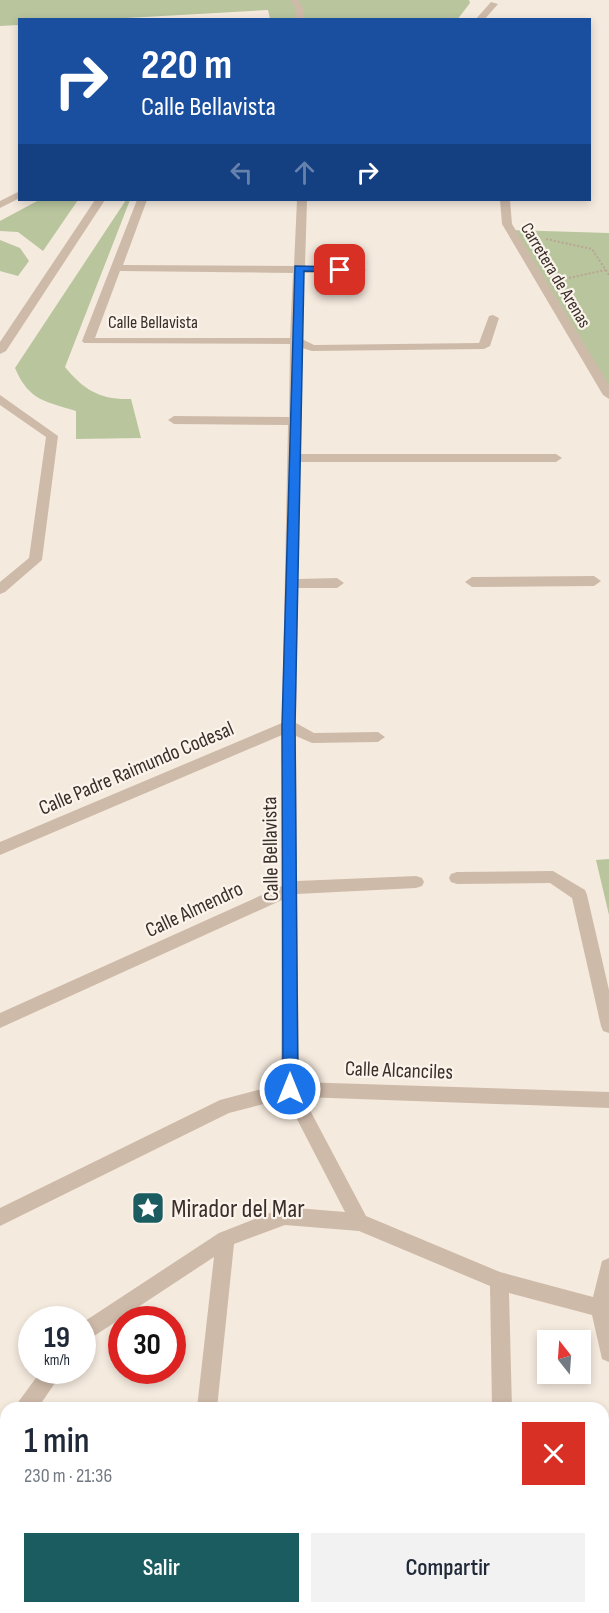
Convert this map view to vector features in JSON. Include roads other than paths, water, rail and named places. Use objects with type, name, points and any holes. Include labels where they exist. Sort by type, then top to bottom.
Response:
[{"type":"street","points":[[294,0],[300,9],[300,18]]},
{"type":"street","points":[[481,18],[493,2]]},
{"type":"street","points":[[493,2],[495,18]]},
{"type":"street","points":[[0,205],[18,195]]},
{"type":"street","points":[[0,351],[99,201]]},
{"type":"street","name":"Calle Bellavista","points":[[142,201],[88,341],[296,341],[312,348],[484,346],[493,318]]},
{"type":"street","name":"Calle Bellavista","points":[[302,201],[296,341],[289,726],[292,888],[290,1089],[360,1222]]},
{"type":"street","name":"Carretera de Arenas","points":[[506,201],[507,224],[510,231],[609,395]]},
{"type":"street","points":[[116,268],[361,270]]},
{"type":"street","points":[[0,399],[52,436],[35,560],[0,589]]},
{"type":"street","points":[[174,420],[295,421]]},
{"type":"street","points":[[295,458],[556,458]]},
{"type":"street","points":[[472,582],[594,581]]},
{"type":"street","points":[[292,584],[338,583]]},
{"type":"street","points":[[289,726],[312,738],[378,737]]},
{"type":"street","name":"Calle Padre Raimundo Codesal","points":[[0,849],[289,726]]},
{"type":"street","points":[[457,878],[553,877],[579,895],[609,1026]]},
{"type":"street","name":"Calle Almendro","points":[[0,1021],[292,888],[416,882]]},
{"type":"street","name":"Calle Alcanciles","points":[[0,1217],[226,1106],[290,1089],[609,1100]]},
{"type":"street","points":[[96,1326],[225,1239],[285,1216],[360,1222],[499,1281],[605,1316]]},
{"type":"street","points":[[208,1402],[225,1239]]},
{"type":"street","points":[[609,1267],[605,1316],[609,1352]]},
{"type":"street","points":[[499,1281],[502,1402]]},
{"type":"street","points":[[30,1402],[44,1384]]},
{"type":"place","name":"Mirador del Mar","points":[[148,1208]]}]
